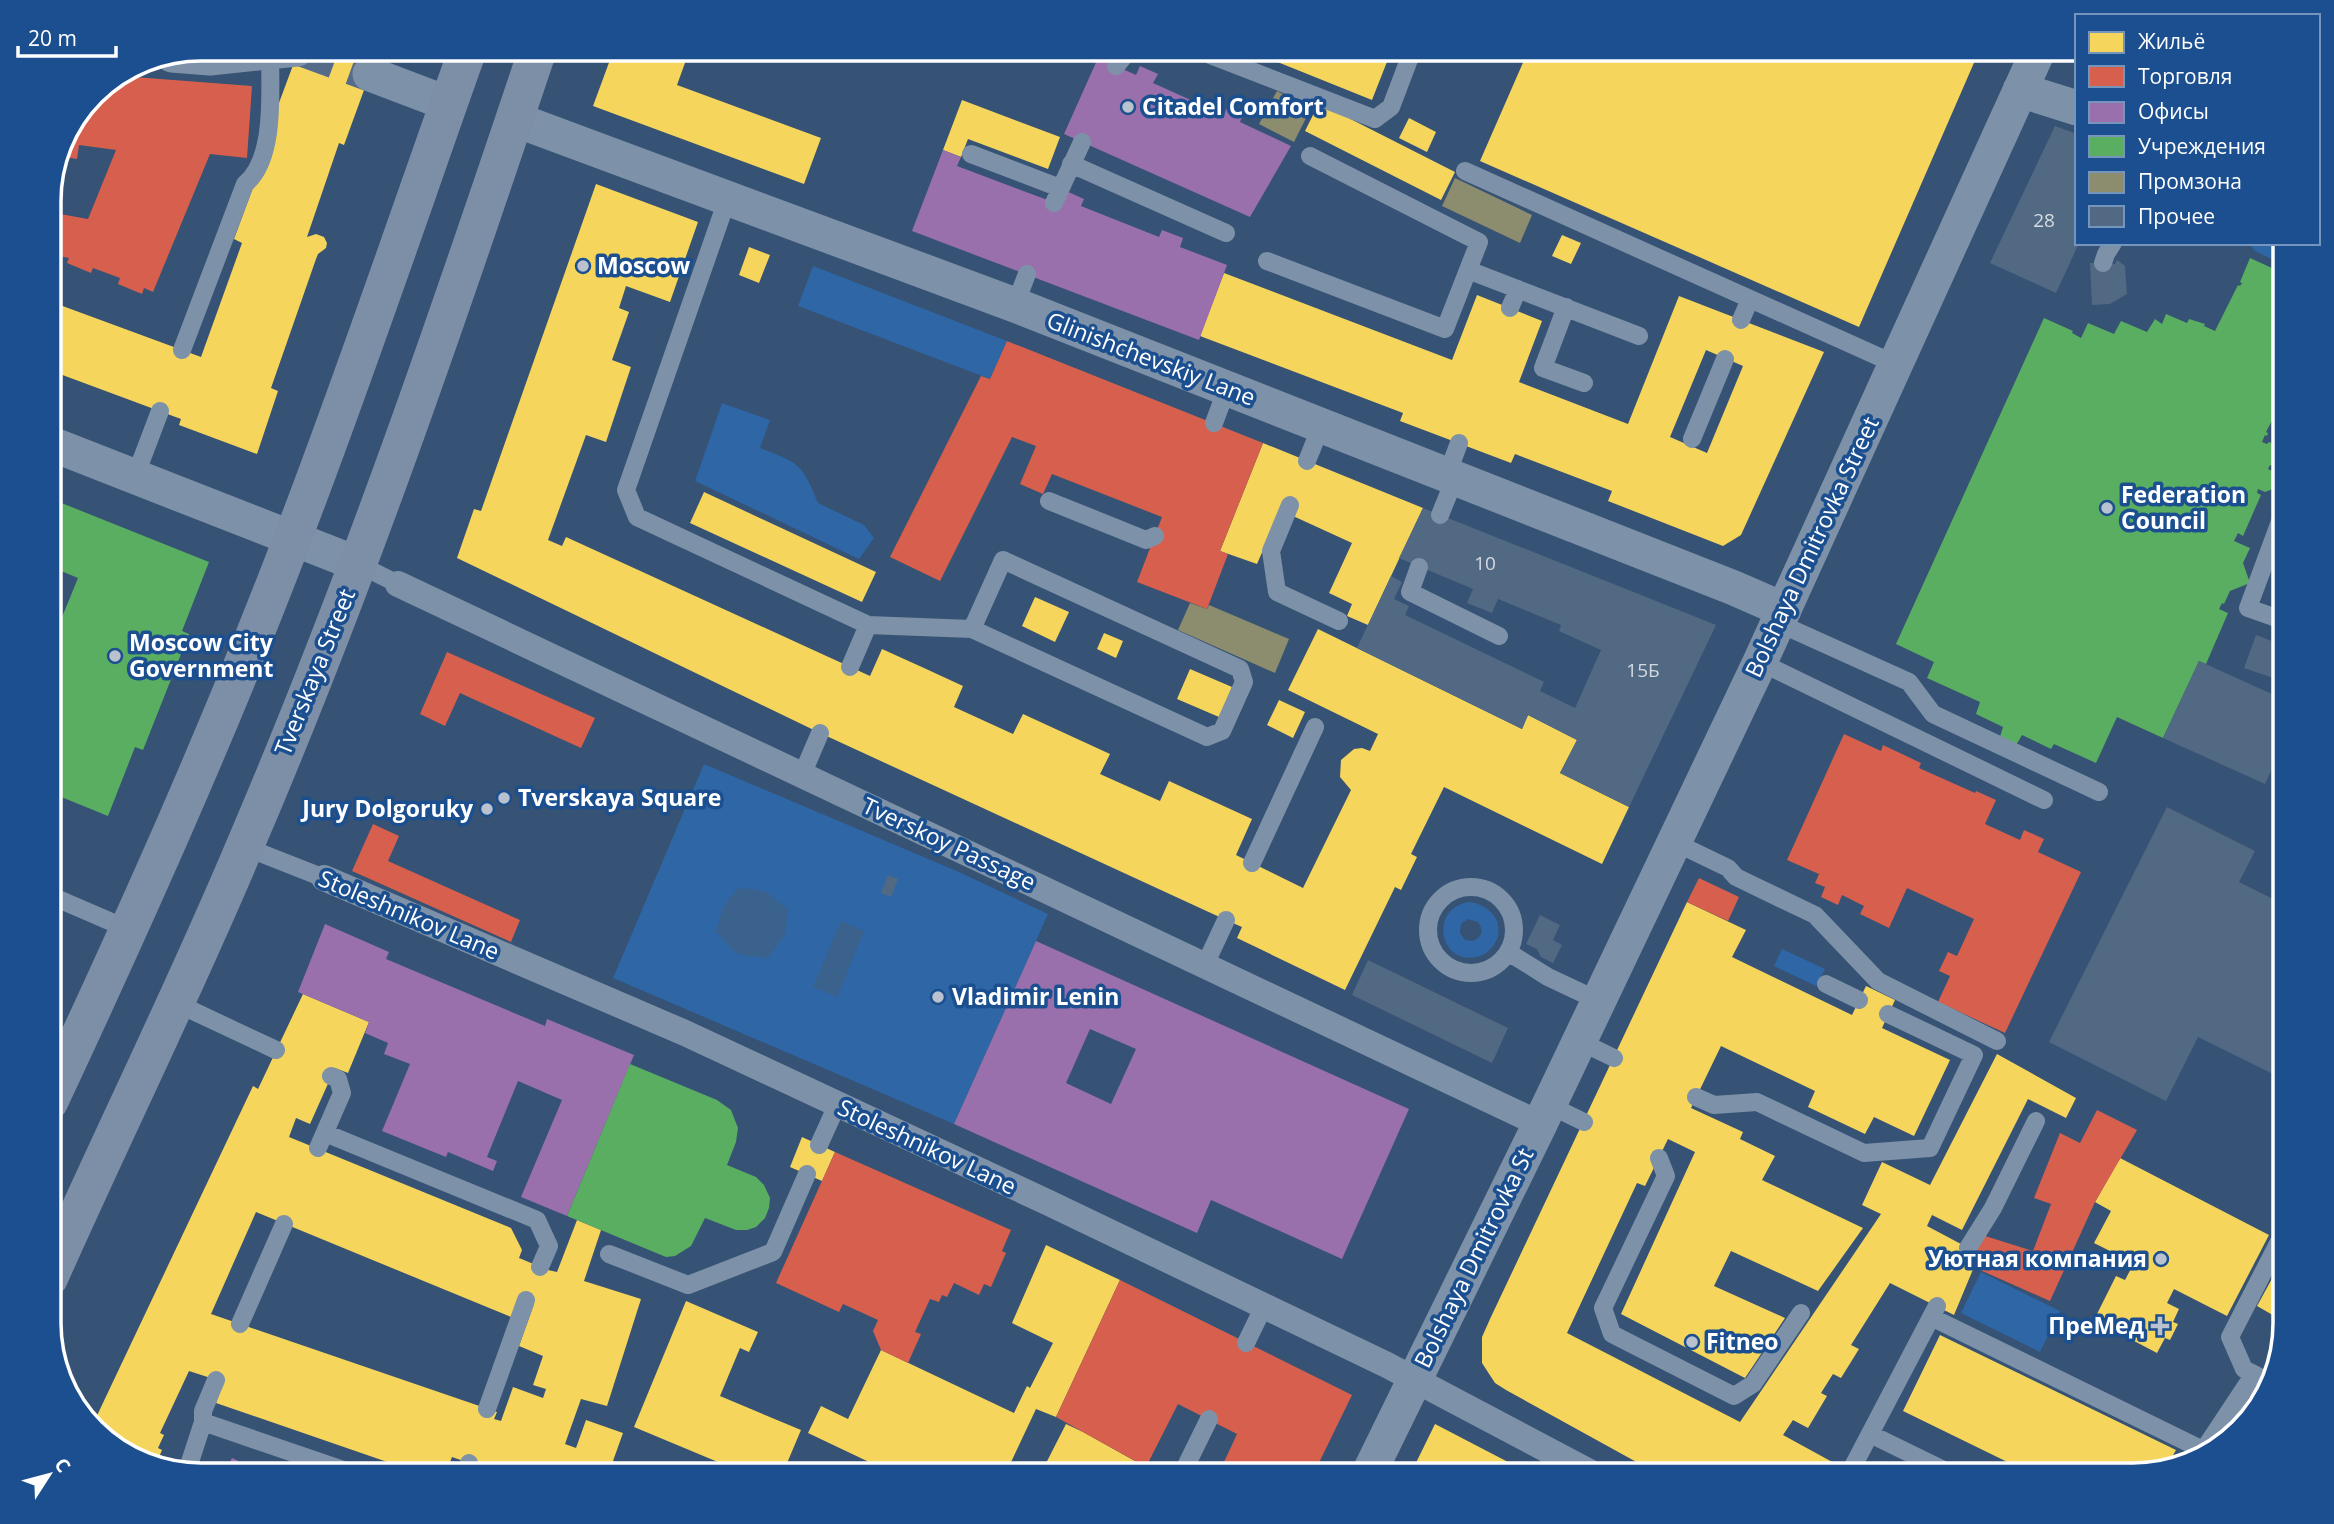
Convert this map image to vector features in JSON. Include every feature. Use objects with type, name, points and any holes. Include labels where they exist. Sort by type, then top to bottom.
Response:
[{"type":"main road","points":[[62,1074],[192,789],[293,538],[412,212],[464,61]]},
{"type":"main road","name":"Tverskaya Street","points":[[62,1250],[245,847],[358,564],[411,421],[534,61]]},
{"type":"street","name":"Bolshaya Dmitrovka Street","points":[[1579,1041],[1781,617],[2033,61]]},
{"type":"street","points":[[370,74],[449,104]]},
{"type":"street","points":[[2020,90],[2075,107]]},
{"type":"street","name":"Glinishchevskiy Lane","points":[[514,119],[728,197],[1021,290],[1227,388],[1321,426],[1454,466],[1734,588],[1781,617]]},
{"type":"street","points":[[62,448],[358,564]]},
{"type":"street","name":"Tverskoy Passage","points":[[398,584],[1205,965],[1544,1114]]},
{"type":"street","name":"Stoleshnikov Lane","points":[[324,878],[685,1033],[1264,1306],[1415,1380],[1572,1463]]},
{"type":"street","name":"Bolshaya Dmitrovka St","points":[[1374,1463],[1579,1041]]},
{"type":"lane","points":[[182,350],[245,184],[253,178],[270,133],[274,61]]},
{"type":"lane","points":[[1115,66],[1119,61]]},
{"type":"lane","points":[[1226,61],[1375,119],[1391,107],[1408,61]]},
{"type":"lane","points":[[971,154],[1057,195],[1082,142]]},
{"type":"lane","points":[[1267,261],[1445,329],[1479,242],[1310,156]]},
{"type":"lane","points":[[1071,164],[1226,233]]},
{"type":"lane","points":[[1465,171],[1895,364]]},
{"type":"lane","points":[[728,197],[626,490],[637,517],[868,625],[972,629],[1207,737],[1222,731],[1244,682],[1240,669],[1003,560],[972,629]]},
{"type":"lane","points":[[2103,264],[2112,245]]},
{"type":"lane","points":[[1468,270],[1639,336]]},
{"type":"lane","points":[[1510,308],[1518,289]]},
{"type":"lane","points":[[1741,320],[1750,299]]},
{"type":"lane","points":[[1566,307],[1543,368],[1584,383]]},
{"type":"lane","points":[[1692,439],[1725,359]]},
{"type":"lane","points":[[1214,423],[1227,388]]},
{"type":"lane","points":[[135,477],[160,411]]},
{"type":"lane","points":[[1307,461],[1321,426]]},
{"type":"lane","points":[[1440,515],[1454,466]]},
{"type":"lane","points":[[1049,501],[1146,540],[1155,536]]},
{"type":"lane","points":[[1290,505],[1271,551],[1277,592],[1339,621]]},
{"type":"lane","points":[[2273,540],[2248,608],[2273,617]]},
{"type":"lane","name":"Tverskoy Passage","points":[[358,564],[398,584]]},
{"type":"lane","points":[[1419,567],[1410,592],[1499,636]]},
{"type":"lane","points":[[1781,617],[1909,682],[1933,714],[2099,792]]},
{"type":"lane","points":[[850,667],[868,625]]},
{"type":"lane","points":[[1760,662],[2045,800]]},
{"type":"lane","points":[[1252,863],[1315,727]]},
{"type":"lane","points":[[802,775],[820,733]]},
{"type":"lane","points":[[1674,842],[1727,867],[1736,877],[1815,915],[1878,981],[1997,1041]]},
{"type":"lane","name":"Stoleshnikov Lane","points":[[245,847],[324,878]]},
{"type":"lane","points":[[1461,888],[1478,888],[1493,894],[1506,905],[1513,920],[1513,937],[1508,952],[1496,965],[1481,972],[1464,972],[1449,967],[1436,955],[1429,940],[1429,923],[1434,908],[1446,895],[1461,888]]},
{"type":"lane","points":[[62,901],[130,930]]},
{"type":"lane","points":[[1205,965],[1226,920]]},
{"type":"lane","points":[[1508,952],[1548,977],[1599,1001]]},
{"type":"lane","points":[[1826,984],[1859,1000]]},
{"type":"lane","points":[[176,1003],[276,1050]]},
{"type":"lane","points":[[1696,1097],[1714,1105],[1757,1102],[1864,1153],[1930,1148],[1974,1055],[1888,1014]]},
{"type":"lane","points":[[1579,1041],[1614,1058]]},
{"type":"lane","points":[[331,1076],[338,1079],[342,1093],[321,1141],[537,1220],[549,1247],[540,1267]]},
{"type":"lane","points":[[819,1145],[836,1105]]},
{"type":"lane","points":[[1544,1114],[1584,1122]]},
{"type":"lane","points":[[1968,1248],[1993,1208],[2036,1121]]},
{"type":"lane","points":[[1659,1158],[1665,1176],[1603,1308],[1612,1334],[1734,1396],[1753,1384],[1801,1313]]},
{"type":"lane","points":[[609,1254],[688,1285],[773,1252],[807,1174]]},
{"type":"lane","points":[[240,1324],[284,1223]]},
{"type":"lane","points":[[2216,1434],[2261,1377],[2244,1368],[2230,1337],[2273,1253]]},
{"type":"lane","points":[[487,1409],[526,1300]]},
{"type":"lane","points":[[1246,1343],[1264,1306]]},
{"type":"lane","points":[[1855,1463],[1934,1312],[2192,1449]]},
{"type":"lane","points":[[190,1462],[203,1422],[203,1411],[216,1380]]},
{"type":"lane","points":[[1187,1463],[1209,1419]]},
{"type":"lane","points":[[203,1422],[323,1463]]},
{"type":"lane","points":[[1870,1434],[1929,1463]]},
{"type":"shaded area","points":[[2250,245],[2273,245],[2273,260],[2255,251]]},
{"type":"shaded area","points":[[813,266],[1007,341],[990,379],[798,306]]},
{"type":"shaded area","points":[[722,403],[770,420],[760,448],[798,466],[808,480],[818,503],[864,525],[874,538],[859,559],[695,481]]},
{"type":"shaded area","points":[[704,764],[959,872],[1048,914],[954,1124],[613,978]]},
{"type":"shaded area","points":[[738,887],[763,891],[789,909],[785,933],[768,959],[736,952],[715,932],[723,908]]},
{"type":"shaded area","points":[[1476,903],[1496,919],[1499,932],[1497,939],[1483,955],[1464,957],[1454,953],[1447,945],[1444,924],[1448,914],[1456,906]],"holes":[[[1468,919],[1478,922],[1480,935],[1473,941],[1465,940],[1460,933],[1461,924]]]},
{"type":"shaded area","points":[[841,921],[864,931],[837,997],[813,987]]},
{"type":"shaded area","points":[[1782,949],[1825,969],[1816,986],[1774,966]]},
{"type":"shaded area","points":[[1981,1272],[2060,1311],[2040,1352],[1961,1313]]},
{"type":"building: Жильё","points":[[295,61],[375,61],[344,145],[339,143],[307,237],[316,234],[324,237],[326,248],[316,259],[271,388],[278,391],[257,454],[179,425],[181,419],[62,375],[62,306],[201,357],[242,243],[234,239],[278,120],[273,119]]},
{"type":"building: Жильё","points":[[610,61],[686,61],[677,85],[821,138],[804,184],[593,106]]},
{"type":"building: Жильё","points":[[1275,61],[1387,61],[1372,100]]},
{"type":"building: Жильё","points":[[1524,61],[1975,61],[1859,327],[1480,161]]},
{"type":"building: Жильё","points":[[962,100],[1060,137],[1048,169],[968,139],[961,157],[943,150]]},
{"type":"building: Жильё","points":[[1319,103],[1455,172],[1441,200],[1305,131]]},
{"type":"building: Жильё","points":[[1409,118],[1436,132],[1427,152],[1399,138]]},
{"type":"building: Жильё","points":[[596,184],[698,222],[670,302],[626,286],[619,308],[629,312],[612,360],[631,367],[606,442],[586,435],[548,540],[562,546],[566,537],[870,676],[882,649],[963,686],[954,707],[1013,734],[1023,714],[1110,754],[1100,774],[1160,801],[1169,781],[1252,819],[1236,855],[1303,888],[1351,790],[1340,777],[1341,760],[1354,749],[1370,751],[1378,734],[1288,690],[1318,629],[1522,729],[1528,715],[1577,740],[1560,773],[1629,807],[1602,864],[1444,787],[1411,854],[1417,857],[1401,890],[1395,887],[1345,990],[1237,938],[1242,927],[820,733],[457,558],[474,509],[481,511]]},
{"type":"building: Жильё","points":[[1562,235],[1581,243],[1571,264],[1552,256]]},
{"type":"building: Жильё","points":[[749,247],[770,255],[759,283],[739,275]]},
{"type":"building: Жильё","points":[[1224,273],[1452,360],[1477,295],[1542,321],[1519,382],[1628,424],[1679,296],[1824,352],[1741,535],[1723,546],[1608,501],[1612,491],[1515,454],[1511,463],[1400,421],[1403,413],[1200,336]],"holes":[[[1706,350],[1743,366],[1707,453],[1670,437]]]},
{"type":"building: Жильё","points":[[1263,443],[1423,508],[1368,625],[1347,616],[1352,604],[1329,593],[1352,543],[1293,516],[1284,502],[1257,564],[1220,551]]},
{"type":"building: Жильё","points":[[704,492],[876,572],[862,602],[690,523]]},
{"type":"building: Жильё","points":[[1035,597],[1069,612],[1055,642],[1022,626]]},
{"type":"building: Жильё","points":[[1104,633],[1123,641],[1116,658],[1097,649]]},
{"type":"building: Жильё","points":[[1190,669],[1232,687],[1219,717],[1177,699]]},
{"type":"building: Жильё","points":[[1279,700],[1305,712],[1293,738],[1267,725]]},
{"type":"building: Жильё","points":[[1687,902],[1746,930],[1732,957],[1852,1015],[1866,986],[1895,1000],[1882,1028],[1950,1060],[1914,1136],[1874,1117],[1865,1134],[1808,1107],[1815,1091],[1721,1046],[1691,1108],[1743,1132],[1740,1139],[1775,1156],[1762,1180],[1863,1228],[1818,1291],[1731,1251],[1714,1286],[1785,1318],[1745,1378],[1621,1314],[1695,1152],[1668,1139],[1645,1186],[1637,1183],[1567,1333],[1740,1422],[1881,1214],[1862,1205],[1882,1162],[1930,1185],[1997,1054],[2076,1098],[2066,1118],[2028,1099],[1962,1230],[1932,1215],[1927,1226],[1976,1252],[1971,1266],[1974,1267],[1954,1315],[1890,1283],[1851,1345],[1859,1349],[1841,1378],[1833,1374],[1821,1393],[1827,1396],[1808,1428],[1793,1420],[1783,1435],[1834,1463],[1638,1463],[1495,1383],[1482,1363],[1482,1337]]},
{"type":"building: Жильё","points":[[303,994],[369,1022],[348,1073],[335,1068],[310,1124],[296,1118],[289,1137],[511,1228],[522,1250],[519,1258],[548,1270],[557,1272],[577,1220],[601,1230],[584,1281],[641,1299],[607,1406],[581,1399],[565,1444],[576,1448],[586,1420],[623,1433],[613,1461],[619,1463],[469,1463],[452,1457],[450,1463],[390,1463],[216,1403],[223,1382],[189,1371],[160,1433],[164,1435],[158,1448],[162,1450],[160,1456],[124,1439],[97,1416],[253,1086],[258,1089]],"holes":[[[256,1212],[511,1317],[519,1297],[534,1304],[519,1346],[543,1356],[533,1385],[546,1389],[543,1398],[513,1387],[501,1421],[494,1419],[497,1412],[211,1314]]]},
{"type":"building: Жильё","points":[[802,1137],[835,1152],[822,1181],[790,1167]]},
{"type":"building: Жильё","points":[[2120,1158],[2269,1235],[2227,1316],[2174,1289],[2167,1303],[2179,1309],[2173,1322],[2178,1324],[2170,1340],[2165,1338],[2157,1353],[2094,1320],[2116,1276],[2125,1280],[2134,1263],[2094,1243],[2111,1211],[2095,1202]]},
{"type":"building: Жильё","points":[[1046,1245],[1120,1280],[1056,1417],[1036,1409],[1011,1463],[868,1463],[808,1433],[821,1406],[848,1419],[881,1350],[1014,1413],[1053,1343],[1012,1323]]},
{"type":"building: Жильё","points":[[2273,1277],[2273,1315],[2257,1306]]},
{"type":"building: Жильё","points":[[686,1301],[758,1332],[749,1352],[740,1348],[720,1396],[801,1430],[787,1463],[720,1463],[634,1427]]},
{"type":"building: Жильё","points":[[1940,1335],[2176,1450],[2172,1457],[2151,1462],[2009,1463],[1903,1411]]},
{"type":"building: Жильё","points":[[1066,1424],[1139,1463],[1046,1463]]},
{"type":"building: Жильё","points":[[1435,1424],[1508,1462],[1508,1463],[1416,1463]]},
{"type":"building: Торговля","points":[[137,77],[252,86],[247,158],[210,154],[153,292],[144,288],[142,294],[118,284],[120,278],[93,268],[91,273],[67,263],[69,258],[62,257],[62,214],[88,219],[116,150],[79,145],[77,159],[69,158],[90,116],[109,96]]},
{"type":"building: Торговля","points":[[1007,341],[1263,443],[1220,551],[1228,554],[1207,609],[1137,582],[1162,517],[1052,474],[1043,494],[1020,484],[1036,446],[1012,437],[940,581],[890,557],[981,376],[990,379]]},
{"type":"building: Торговля","points":[[447,652],[595,718],[581,748],[460,693],[445,726],[420,714]]},
{"type":"building: Торговля","points":[[1844,734],[1881,751],[1883,745],[1921,763],[1919,768],[1996,800],[1985,824],[2020,840],[2024,830],[2044,839],[2038,852],[2081,872],[2005,1033],[1938,1002],[1950,976],[1939,971],[1948,952],[1957,956],[1974,919],[1907,888],[1889,928],[1860,914],[1864,906],[1842,895],[1838,905],[1821,897],[1825,887],[1815,883],[1819,874],[1787,860]]},
{"type":"building: Торговля","points":[[373,824],[399,836],[388,861],[520,920],[511,942],[352,871]]},
{"type":"building: Торговля","points":[[1699,878],[1739,897],[1728,921],[1687,902]]},
{"type":"building: Торговля","points":[[2097,1110],[2137,1130],[2095,1202],[2050,1301],[1971,1266],[1982,1235],[2033,1251],[2051,1204],[2034,1198],[2060,1133],[2080,1143]]},
{"type":"building: Торговля","points":[[835,1152],[1011,1230],[1002,1251],[1006,1253],[991,1287],[984,1284],[979,1295],[954,1283],[947,1297],[942,1295],[939,1302],[930,1299],[915,1332],[921,1334],[908,1363],[881,1350],[873,1331],[878,1320],[843,1304],[839,1312],[776,1283]]},
{"type":"building: Торговля","points":[[1120,1280],[1352,1395],[1319,1463],[1224,1463],[1237,1434],[1178,1404],[1148,1463],[1139,1463],[1056,1417]]},
{"type":"building: Офисы","points":[[1097,61],[1105,61],[1136,75],[1140,66],[1158,74],[1153,83],[1224,115],[1228,105],[1244,112],[1240,122],[1291,146],[1250,217],[1064,134]]},
{"type":"building: Офисы","points":[[943,150],[961,157],[957,166],[1061,205],[1066,191],[1084,199],[1081,206],[1159,237],[1162,230],[1183,238],[1180,247],[1227,265],[1199,340],[912,231]]},
{"type":"building: Офисы","points":[[325,924],[389,952],[386,959],[545,1026],[547,1019],[634,1055],[567,1216],[521,1197],[562,1100],[518,1081],[487,1157],[497,1161],[493,1171],[448,1152],[446,1157],[382,1131],[410,1064],[384,1054],[388,1043],[365,1033],[369,1022],[298,992]]},
{"type":"building: Офисы","points":[[1036,941],[1409,1109],[1342,1259],[1211,1200],[1197,1233],[954,1124]],"holes":[[[1090,1029],[1136,1049],[1111,1104],[1066,1083]]]},
{"type":"building: Офисы","points":[[232,1458],[243,1463],[230,1463]]},
{"type":"building: Учреждения","name":"Federation Council","points":[[2250,258],[2273,269],[2273,419],[2262,442],[2273,444],[2273,466],[2270,465],[2268,469],[2273,471],[2273,489],[2265,492],[2258,489],[2257,493],[2261,495],[2243,536],[2238,533],[2234,541],[2250,548],[2243,563],[2250,583],[2230,591],[2224,604],[2222,603],[2219,609],[2228,613],[2206,664],[2199,661],[2163,738],[2117,717],[2096,763],[2054,744],[2051,749],[2022,735],[2015,747],[1999,740],[2003,727],[1976,714],[1980,702],[1927,678],[1934,662],[1896,644],[2044,318],[2073,331],[2072,333],[2081,338],[2088,323],[2114,334],[2121,321],[2147,332],[2155,319],[2162,324],[2166,314],[2187,323],[2189,319],[2205,324],[2204,326],[2215,331],[2238,285],[2242,283],[2240,282]]},
{"type":"building: Учреждения","name":"Moscow City Government","points":[[62,503],[209,562],[182,631],[189,634],[143,750],[135,747],[108,816],[62,797],[62,617],[78,578],[62,571]]},
{"type":"building: Учреждения","points":[[630,1064],[717,1100],[731,1110],[738,1128],[727,1165],[756,1177],[764,1185],[770,1198],[765,1218],[756,1227],[736,1230],[705,1218],[691,1246],[675,1256],[666,1257],[567,1216]]},
{"type":"building: Промзона","points":[[1277,91],[1311,108],[1294,142],[1259,124]]},
{"type":"building: Промзона","points":[[1455,178],[1532,215],[1520,243],[1442,206]]},
{"type":"building: Промзона","points":[[1190,603],[1207,609],[1209,605],[1289,639],[1275,673],[1178,630]]},
{"type":"building: Прочее","points":[[2055,126],[2075,133],[2075,245],[2078,245],[2056,293],[1990,263]]},
{"type":"building: Прочее","points":[[2117,260],[2125,266],[2127,294],[2110,304],[2092,305],[2090,263],[2115,264]]},
{"type":"building: Прочее","points":[[1423,508],[1716,625],[1629,807],[1560,773],[1577,740],[1528,715],[1522,729],[1357,648],[1391,576],[1402,582],[1394,599],[1409,606],[1405,615],[1544,682],[1540,691],[1575,708],[1601,650],[1559,631],[1561,625],[1498,599],[1492,613],[1467,603],[1473,589],[1399,558]]},
{"type":"building: Прочее","points":[[2256,635],[2273,641],[2273,678],[2244,668]]},
{"type":"building: Прочее","points":[[2199,661],[2273,695],[2273,766],[2265,784],[2163,738]]},
{"type":"building: Прочее","points":[[2167,807],[2255,851],[2239,882],[2273,899],[2273,1074],[2198,1037],[2166,1101],[2049,1042]]},
{"type":"building: Прочее","points":[[888,875],[898,879],[891,897],[881,893]]},
{"type":"building: Прочее","points":[[1540,915],[1560,925],[1553,940],[1562,945],[1553,963],[1541,957],[1537,949],[1526,944]]},
{"type":"building: Прочее","points":[[1368,960],[1508,1028],[1492,1063],[1352,995]]},
{"type":"tunnel","points":[[335,61],[370,74]]},
{"type":"place","name":"Citadel Comfort","points":[[1128,107]]},
{"type":"place","name":"Moscow","points":[[583,266]]},
{"type":"place","name":"Federation Council","points":[[2107,508]]},
{"type":"place","name":"Moscow City Government","points":[[115,656]]},
{"type":"place","name":"Tverskaya Square","points":[[504,798]]},
{"type":"place","name":"Jury Dolgoruky","points":[[487,809]]},
{"type":"place","name":"Vladimir Lenin","points":[[938,997]]},
{"type":"place","name":"Уютная компания","points":[[2161,1259]]},
{"type":"place","name":"ПреМед","points":[[2160,1326]]},
{"type":"place","name":"Fitneo","points":[[1692,1342]]}]
